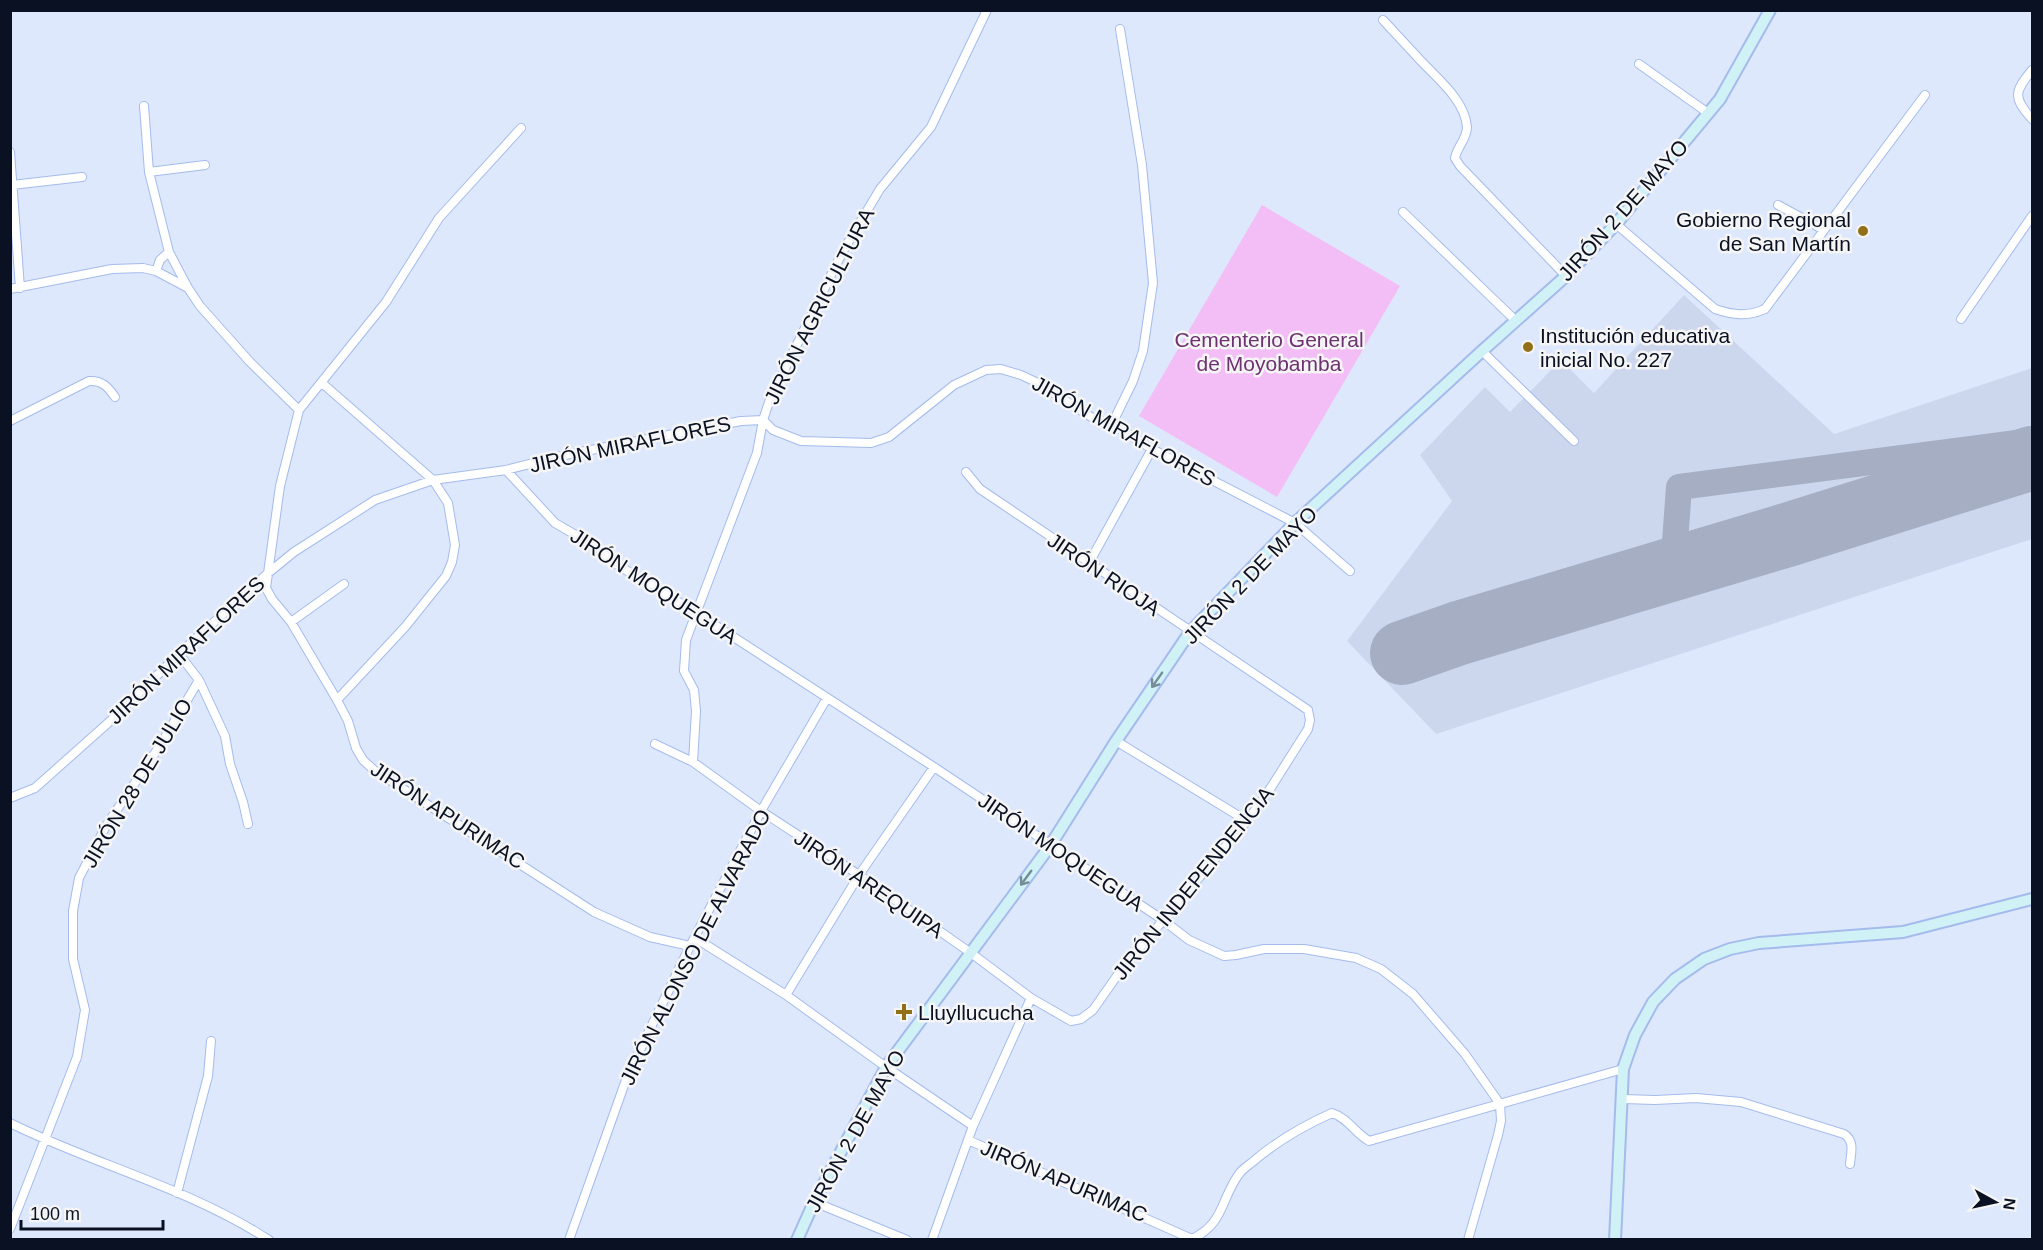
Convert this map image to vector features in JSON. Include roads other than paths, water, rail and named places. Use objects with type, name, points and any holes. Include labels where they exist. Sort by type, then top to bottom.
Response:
[{"type":"main road","name":"JIRÓN 2 DE MAYO","points":[[797,1239],[814,1202],[886,1067],[1050,846],[1116,741],[1190,632],[1296,523],[1515,320],[1566,276],[1616,224],[1720,99],[1770,10]]},
{"type":"main road","points":[[1616,1239],[1623,1069],[1635,1035],[1653,1002],[1675,979],[1704,959],[1730,949],[1759,943],[1903,932],[2032,899]]},
{"type":"street","name":"JIRÓN AGRICULTURA","points":[[693,762],[696,711],[694,690],[684,671],[686,640],[757,453],[763,420],[781,376],[843,251],[880,189],[931,127],[987,10]]},
{"type":"street","points":[[1383,20],[1454,95],[1465,119],[1467,130],[1456,151],[1455,158],[1566,276]]},
{"type":"street","points":[[1112,424],[1133,381],[1143,351],[1153,283],[1142,165],[1120,28]]},
{"type":"street","points":[[1639,64],[1708,113]]},
{"type":"street","points":[[2032,70],[2019,86],[2018,94],[2019,101],[2032,119]]},
{"type":"street","points":[[1616,224],[1715,309],[1731,314],[1746,315],[1765,309],[1925,95]]},
{"type":"street","points":[[144,106],[149,172],[169,252],[200,306],[250,362],[299,410]]},
{"type":"street","points":[[267,574],[280,486],[299,410],[386,302],[440,218],[521,128]]},
{"type":"street","points":[[10,152],[20,288]]},
{"type":"street","points":[[149,172],[205,165]]},
{"type":"street","points":[[12,185],[82,177]]},
{"type":"street","points":[[1778,205],[1824,230]]},
{"type":"street","points":[[1403,212],[1515,320]]},
{"type":"street","points":[[1961,319],[2032,216]]},
{"type":"street","points":[[156,271],[160,260],[169,252]]},
{"type":"street","points":[[10,289],[112,269],[143,267],[156,271],[188,288]]},
{"type":"street","points":[[1482,351],[1574,441]]},
{"type":"street","name":"JIRÓN MIRAFLORES","points":[[10,798],[35,788],[108,723],[179,654],[294,552],[375,501],[434,480],[506,470],[565,455],[741,421],[763,420],[773,430],[801,441],[871,443],[889,437],[954,385],[986,370],[1001,369],[1030,379],[1091,417],[1112,424],[1152,449],[1296,523],[1350,571]]},
{"type":"street","points":[[10,421],[89,381],[102,383],[115,397]]},
{"type":"street","points":[[322,383],[434,480],[448,503],[453,521],[455,545],[452,562],[446,576],[405,627],[337,700]]},
{"type":"street","points":[[1089,563],[1152,449]]},
{"type":"street","name":"JIRÓN MOQUEGUA","points":[[506,470],[555,523],[593,545],[616,564],[695,612],[934,767],[1163,920],[1189,940],[1224,956],[1264,949],[1304,949],[1356,958],[1382,969],[1413,994],[1465,1054],[1500,1104]]},
{"type":"street","name":"JIRÓN RIOJA","points":[[966,472],[980,489],[1308,710]]},
{"type":"street","name":"JIRÓN APURIMAC","points":[[267,574],[266,588],[272,599],[291,622],[348,721],[356,748],[363,760],[374,770],[594,912],[650,937],[690,946]]},
{"type":"street","points":[[291,622],[344,584]]},
{"type":"street","name":"JIRÓN 28 DE JULIO","points":[[10,1229],[77,1057],[85,1010],[74,959],[73,911],[79,878],[106,826],[161,744],[199,680],[179,654]]},
{"type":"street","points":[[199,680],[225,736],[230,764],[248,824]]},
{"type":"street","name":"JIRÓN ALONSO DE ALVARADO","points":[[571,1239],[627,1077],[690,946],[827,698]]},
{"type":"street","name":"JIRÓN INDEPENDENCIA","points":[[1081,1020],[1093,1010],[1121,970],[1247,821],[1308,729],[1310,720],[1308,710]]},
{"type":"street","points":[[1116,741],[1247,821]]},
{"type":"street","name":"JIRÓN AREQUIPA","points":[[655,744],[693,762],[762,812],[859,875],[971,953],[1031,998],[1071,1022],[1081,1020]]},
{"type":"street","points":[[786,995],[859,875],[934,767]]},
{"type":"street","points":[[695,938],[786,995],[973,1126]]},
{"type":"street","points":[[932,1239],[973,1126],[1031,998]]},
{"type":"street","points":[[177,1193],[208,1076],[211,1041]]},
{"type":"street","points":[[1191,1239],[1204,1231],[1222,1211],[1239,1173],[1275,1144],[1313,1121],[1332,1113],[1341,1116],[1361,1137],[1369,1141],[1623,1069]]},
{"type":"street","points":[[1623,1099],[1656,1101],[1696,1098],[1741,1102],[1844,1134],[1849,1137],[1852,1145],[1850,1164]]},
{"type":"street","points":[[1468,1239],[1498,1135],[1501,1121],[1500,1104]]},
{"type":"street","points":[[10,1123],[45,1140],[177,1193],[246,1225],[263,1238]]},
{"type":"street","name":"JIRÓN APURIMAC","points":[[968,1140],[1191,1239]]},
{"type":"street","points":[[814,1202],[907,1239]]},
{"type":"place","name":"Gobierno Regional de San Martín","points":[[1863,231]]},
{"type":"place","name":"Institución educativa inicial No. 227","points":[[1528,347]]},
{"type":"place","name":"Lluyllucucha","points":[[904,1012]]},
{"type":"park label","name":"Cementerio General de Moyobamba","points":[[1269,351]]}]
